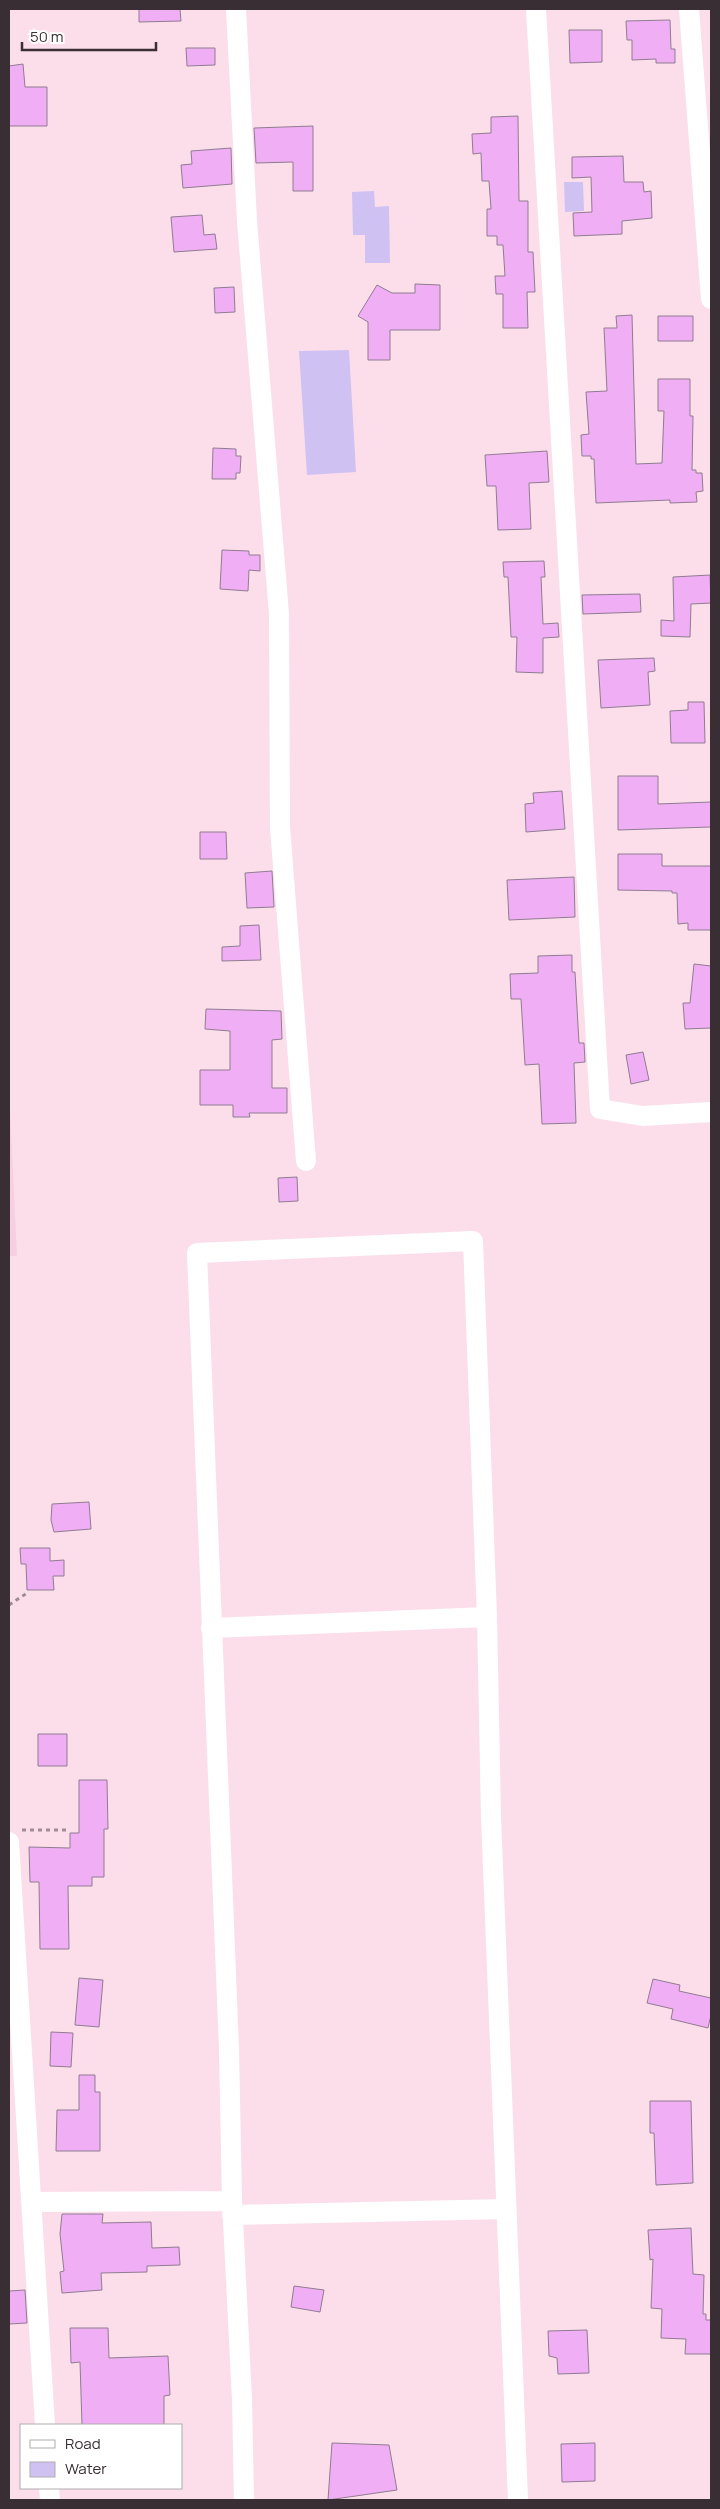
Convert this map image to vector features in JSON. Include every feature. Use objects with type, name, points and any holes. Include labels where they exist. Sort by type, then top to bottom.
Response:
[{"type":"street","points":[[236,9],[248,222],[279,614],[280,827],[306,1160]]},
{"type":"street","points":[[536,9],[600,1109],[642,1116],[711,1112]]},
{"type":"street","points":[[689,9],[711,299]]},
{"type":"street","points":[[244,2500],[242,2399],[232,2208],[229,2049],[197,1253],[473,1241],[487,1617],[491,1816],[518,2500]]},
{"type":"street","points":[[211,1628],[487,1617]]},
{"type":"street","points":[[13,1836],[31,2202],[45,2424]]},
{"type":"street","points":[[31,2202],[232,2208],[506,2210]]},
{"type":"path","points":[[9,1605],[27,1593]]},
{"type":"path","points":[[13,1836],[68,1830]]},
{"type":"shaded area","points":[[9,1088],[17,1256],[9,1256]]},
{"type":"water","points":[[564,182],[583,182],[584,211],[565,212]]},
{"type":"water","points":[[374,191],[375,207],[389,206],[390,263],[365,263],[365,235],[353,235],[352,192]]},
{"type":"water","points":[[349,350],[356,472],[307,475],[299,351]]},
{"type":"building","points":[[139,9],[180,9],[181,21],[139,22]]},
{"type":"building","points":[[670,20],[671,49],[675,49],[675,63],[656,63],[656,59],[632,60],[632,40],[627,40],[626,21]]},
{"type":"building","points":[[569,30],[602,30],[602,62],[570,63]]},
{"type":"building","points":[[186,48],[215,48],[215,65],[187,66]]},
{"type":"building","points":[[23,64],[25,87],[47,87],[47,126],[9,126],[9,66]]},
{"type":"building","points":[[518,116],[519,201],[528,201],[528,252],[533,252],[535,292],[527,292],[528,328],[503,328],[503,294],[496,294],[495,276],[505,276],[503,245],[497,245],[497,236],[487,236],[487,209],[491,209],[489,181],[482,181],[481,153],[473,154],[472,134],[491,133],[491,117]]},
{"type":"building","points":[[313,126],[313,191],[293,191],[293,162],[256,163],[254,128]]},
{"type":"building","points":[[231,148],[232,184],[183,188],[181,165],[192,164],[191,151]]},
{"type":"building","points":[[623,156],[624,182],[643,182],[644,192],[651,191],[652,218],[622,221],[622,234],[574,236],[573,213],[592,212],[591,177],[572,178],[572,157]]},
{"type":"building","points":[[202,215],[204,235],[215,234],[217,249],[174,252],[171,217]]},
{"type":"building","points":[[415,284],[440,285],[440,330],[390,330],[390,360],[368,360],[368,322],[358,316],[377,285],[392,293],[415,293]]},
{"type":"building","points":[[234,287],[235,312],[215,313],[214,288]]},
{"type":"building","points":[[632,315],[636,464],[662,463],[664,411],[658,411],[658,379],[690,379],[690,416],[693,416],[692,470],[696,470],[696,473],[702,473],[703,491],[696,492],[697,502],[670,503],[670,500],[596,503],[594,459],[591,459],[591,456],[582,456],[581,435],[589,434],[586,392],[607,391],[604,328],[617,328],[616,316]]},
{"type":"building","points":[[658,316],[693,316],[693,341],[658,341]]},
{"type":"building","points":[[213,448],[236,449],[236,456],[241,456],[240,473],[236,473],[236,479],[212,479]]},
{"type":"building","points":[[547,451],[549,482],[529,483],[531,529],[498,530],[496,486],[487,486],[485,455]]},
{"type":"building","points":[[222,550],[249,551],[249,555],[260,555],[260,571],[249,570],[248,591],[220,589]]},
{"type":"building","points":[[544,561],[545,577],[541,577],[543,624],[558,623],[559,637],[543,638],[543,673],[516,672],[517,637],[511,637],[508,577],[504,577],[503,562]]},
{"type":"building","points":[[710,575],[711,603],[691,604],[690,637],[661,636],[661,620],[674,621],[673,577]]},
{"type":"building","points":[[640,594],[641,612],[583,614],[582,595]]},
{"type":"building","points":[[654,658],[655,671],[648,672],[650,705],[601,708],[598,660]]},
{"type":"building","points":[[688,702],[704,702],[705,743],[671,743],[670,711],[688,710]]},
{"type":"building","points":[[618,776],[658,776],[658,804],[711,802],[711,827],[618,830]]},
{"type":"building","points":[[562,791],[565,829],[526,832],[525,804],[534,803],[533,793]]},
{"type":"building","points":[[200,832],[226,832],[227,859],[200,859]]},
{"type":"building","points":[[618,854],[662,854],[662,866],[711,866],[711,930],[688,930],[688,923],[678,924],[677,893],[672,893],[672,891],[618,890]]},
{"type":"building","points":[[272,871],[274,907],[247,908],[245,873]]},
{"type":"building","points":[[574,877],[575,917],[509,920],[507,880]]},
{"type":"building","points":[[259,925],[261,960],[222,961],[222,947],[240,946],[240,926]]},
{"type":"building","points":[[572,955],[572,972],[575,972],[579,1043],[584,1043],[585,1062],[574,1063],[576,1123],[542,1124],[539,1064],[525,1065],[521,999],[511,999],[510,974],[538,973],[538,956]]},
{"type":"building","points":[[694,964],[711,966],[711,1028],[685,1029],[683,1003],[690,1003]]},
{"type":"building","points":[[206,1009],[281,1011],[282,1039],[272,1040],[272,1088],[287,1088],[287,1113],[249,1113],[250,1117],[233,1117],[233,1105],[200,1105],[200,1070],[230,1070],[230,1031],[205,1029]]},
{"type":"building","points":[[643,1052],[649,1080],[631,1084],[626,1055]]},
{"type":"building","points":[[297,1177],[298,1201],[279,1202],[278,1178]]},
{"type":"building","points":[[89,1502],[91,1529],[54,1532],[51,1520],[52,1504]]},
{"type":"building","points":[[20,1548],[50,1548],[50,1561],[64,1560],[64,1576],[53,1576],[54,1590],[27,1590],[26,1564],[21,1564]]},
{"type":"building","points":[[38,1734],[67,1734],[67,1766],[38,1766]]},
{"type":"building","points":[[79,1780],[107,1780],[108,1829],[104,1829],[104,1877],[92,1877],[92,1886],[68,1886],[69,1949],[40,1949],[39,1882],[30,1882],[29,1847],[70,1848],[70,1833],[79,1833]]},
{"type":"building","points":[[79,1978],[103,1980],[99,2027],[75,2025]]},
{"type":"building","points":[[653,1979],[680,1985],[679,1991],[711,1998],[711,2015],[708,2028],[671,2019],[673,2009],[647,2003]]},
{"type":"building","points":[[51,2032],[73,2033],[71,2067],[50,2066]]},
{"type":"building","points":[[79,2075],[95,2075],[95,2092],[100,2092],[100,2151],[56,2151],[57,2110],[79,2110]]},
{"type":"building","points":[[650,2101],[691,2101],[693,2183],[656,2185],[654,2133],[650,2133]]},
{"type":"building","points":[[62,2214],[103,2214],[102,2223],[151,2222],[152,2248],[179,2247],[180,2265],[147,2266],[147,2272],[101,2273],[102,2290],[62,2293],[60,2272],[64,2271],[60,2234]]},
{"type":"building","points":[[691,2228],[693,2274],[704,2275],[703,2314],[706,2314],[706,2320],[711,2320],[711,2354],[685,2354],[686,2339],[661,2338],[662,2309],[651,2308],[653,2259],[650,2260],[648,2230]]},
{"type":"building","points":[[294,2286],[324,2290],[320,2312],[291,2307]]},
{"type":"building","points":[[25,2290],[27,2323],[9,2324],[9,2291]]},
{"type":"building","points":[[70,2328],[108,2328],[109,2358],[168,2356],[170,2395],[164,2396],[164,2424],[82,2424],[80,2362],[71,2363]]},
{"type":"building","points":[[587,2330],[589,2373],[558,2374],[557,2358],[549,2356],[548,2331]]},
{"type":"building","points":[[332,2443],[389,2445],[397,2490],[328,2500]]},
{"type":"building","points":[[595,2443],[595,2481],[562,2482],[561,2444]]}]
